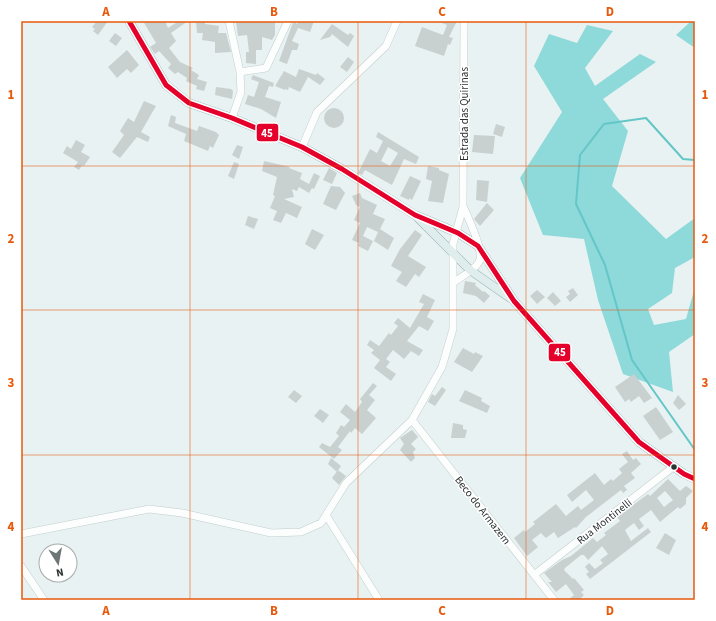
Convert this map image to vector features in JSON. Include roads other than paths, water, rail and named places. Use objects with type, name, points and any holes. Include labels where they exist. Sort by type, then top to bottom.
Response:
[{"type":"main road","points":[[129,21],[166,85],[189,103],[232,118],[302,147],[342,169],[415,215],[458,233],[478,246],[514,301],[639,442],[673,467],[695,479]]},
{"type":"main road","points":[[415,215],[470,270],[514,301]]},
{"type":"street","points":[[229,21],[240,72],[241,92],[232,118]]},
{"type":"street","points":[[240,72],[266,68],[288,21]]},
{"type":"street","points":[[302,147],[317,112],[386,46],[397,21]]},
{"type":"street","name":"Estrada das Quirinas","points":[[21,534],[149,509],[182,513],[271,533],[301,532],[321,523],[346,483],[412,420],[442,367],[453,329],[453,244],[458,233],[463,207],[464,21]]},
{"type":"street","name":"Estrada das Quirinas","points":[[463,207],[481,258],[477,265],[470,270]]},
{"type":"street","points":[[454,282],[470,270]]},
{"type":"street","name":"Beco do Armazem","points":[[412,420],[554,600]]},
{"type":"street","name":"Rua Montinelli","points":[[534,574],[673,467]]},
{"type":"street","points":[[326,515],[379,600]]},
{"type":"street","points":[[21,566],[44,600]]},
{"type":"waterway","points":[[695,160],[683,159],[646,118],[604,124],[580,155],[576,204],[605,265],[632,360],[695,450]]}]
